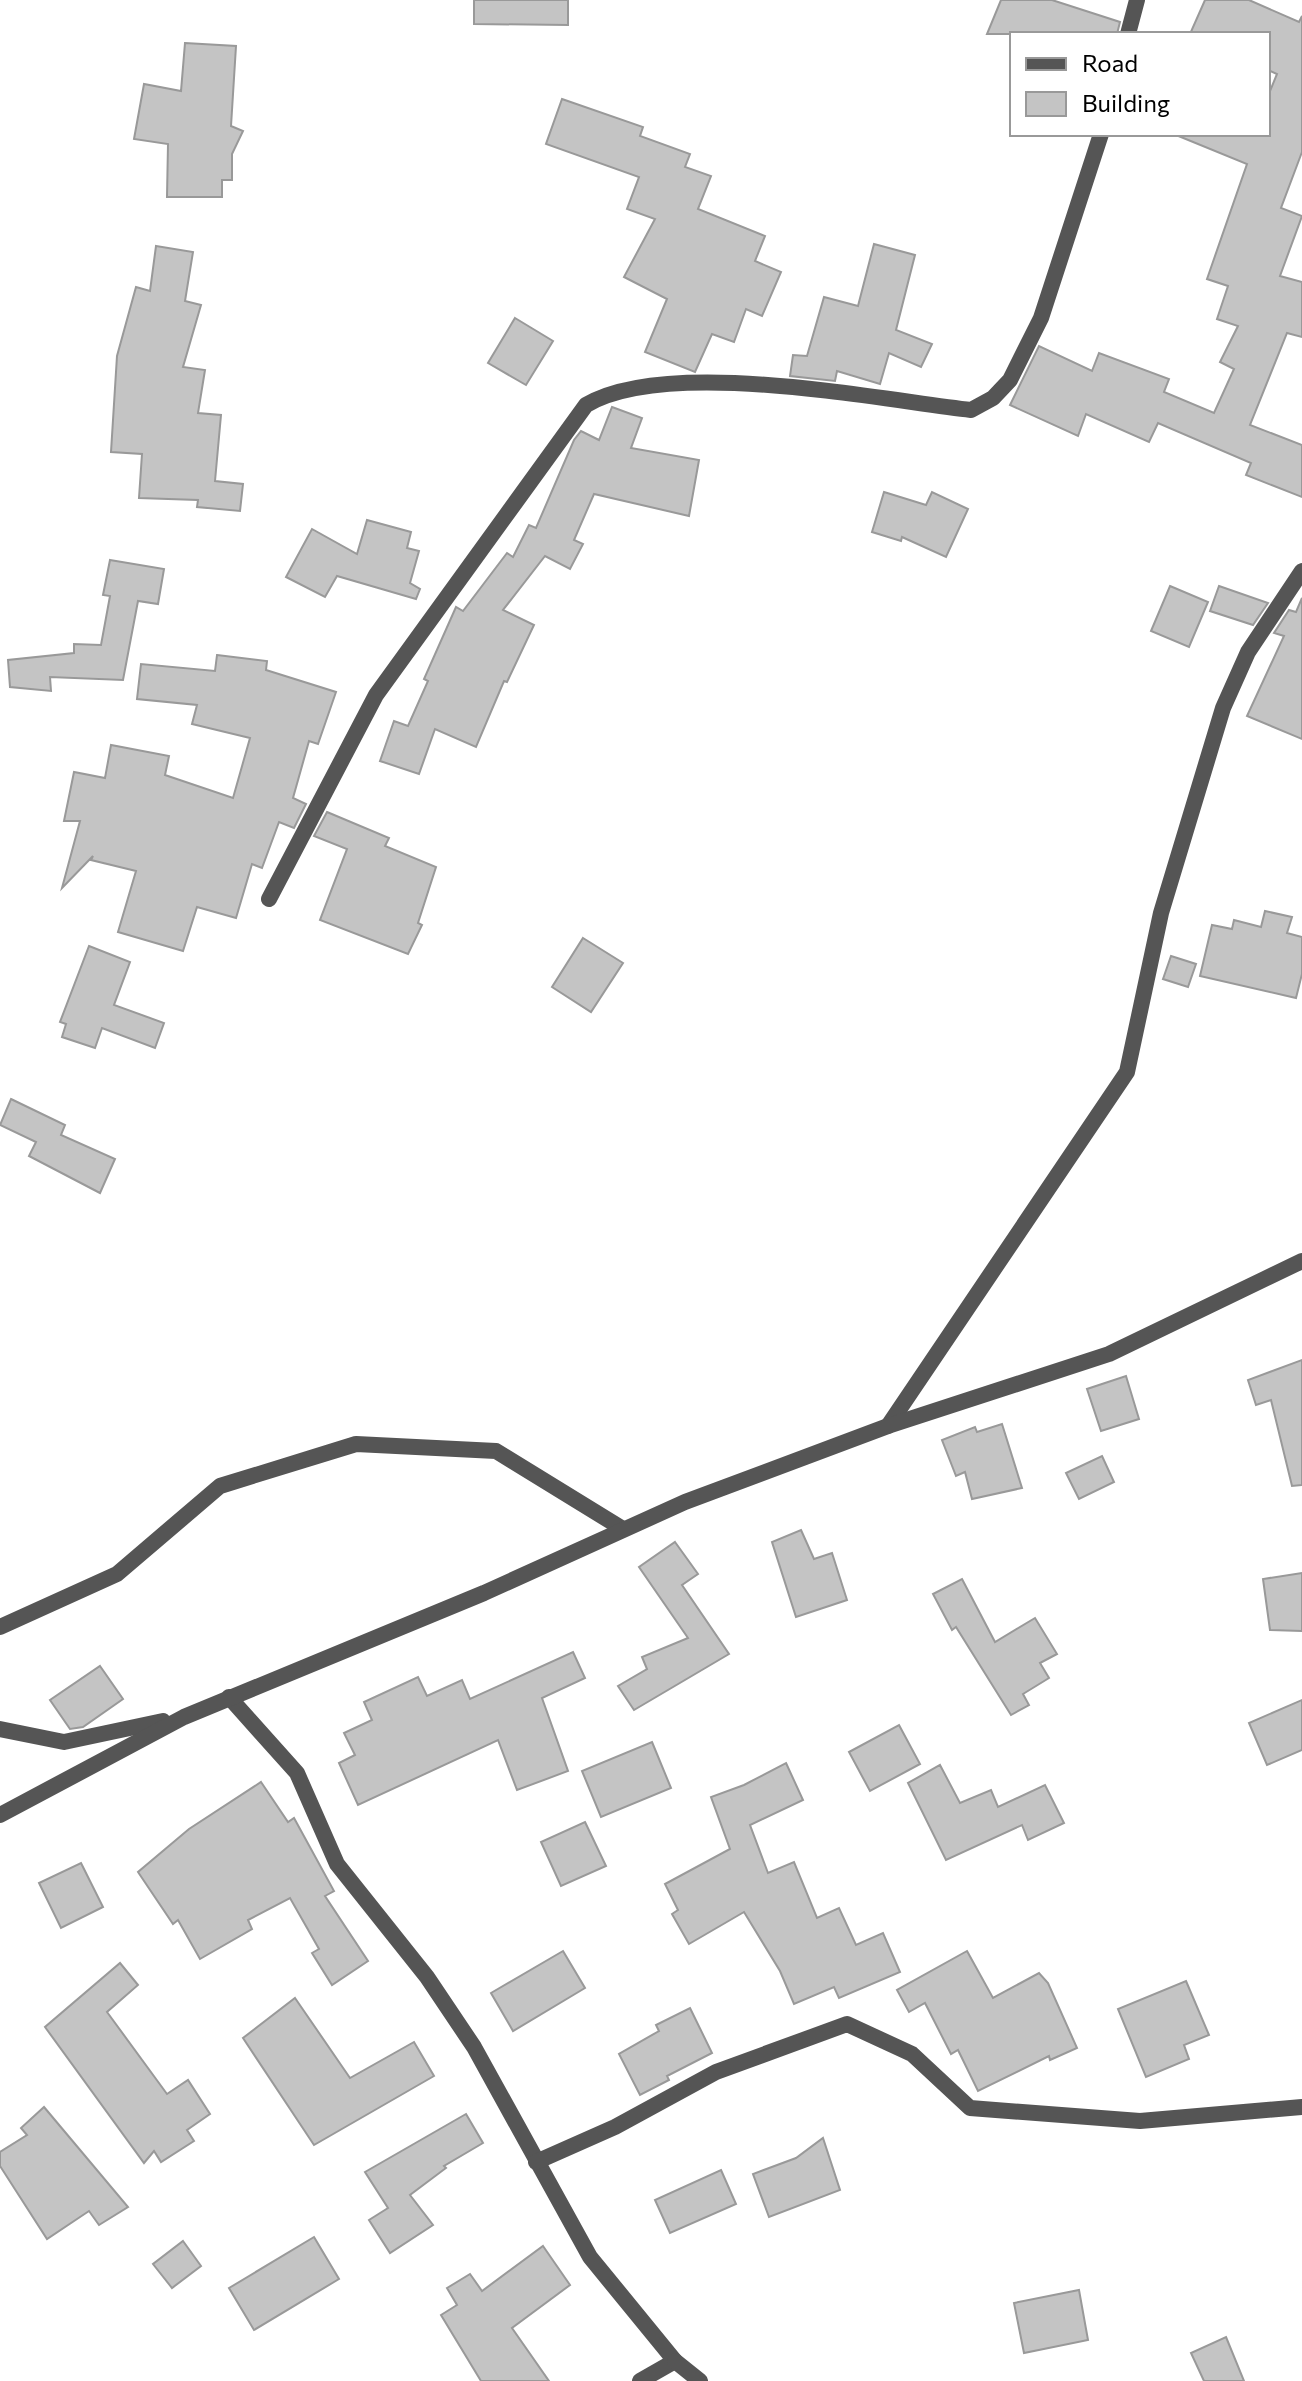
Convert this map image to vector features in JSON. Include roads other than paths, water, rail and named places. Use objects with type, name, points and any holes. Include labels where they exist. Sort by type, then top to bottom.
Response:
[{"type":"street","points":[[1129,32],[1137,0]]},
{"type":"street","points":[[269,899],[376,695],[586,405],[623,389],[714,381],[971,410],[993,398],[1010,380],[1041,318],[1100,136]]},
{"type":"street","points":[[888,1426],[1127,1072],[1161,913],[1223,708],[1248,652],[1302,571]]},
{"type":"street","points":[[0,1815],[184,1717],[484,1593],[623,1529],[888,1426],[1109,1354],[1302,1261]]},
{"type":"street","points":[[0,1627],[117,1574],[220,1486],[356,1444],[496,1451],[623,1529]]},
{"type":"street","points":[[229,1697],[297,1773],[337,1864],[427,1977],[496,2084],[590,2257],[675,2361],[700,2381]]},
{"type":"street","points":[[0,1729],[64,1742],[184,1717]]},
{"type":"street","points":[[536,2162],[615,2127],[716,2072],[847,2024],[912,2054],[970,2108],[1140,2121],[1302,2107]]},
{"type":"street","points":[[640,2381],[675,2361]]}]
